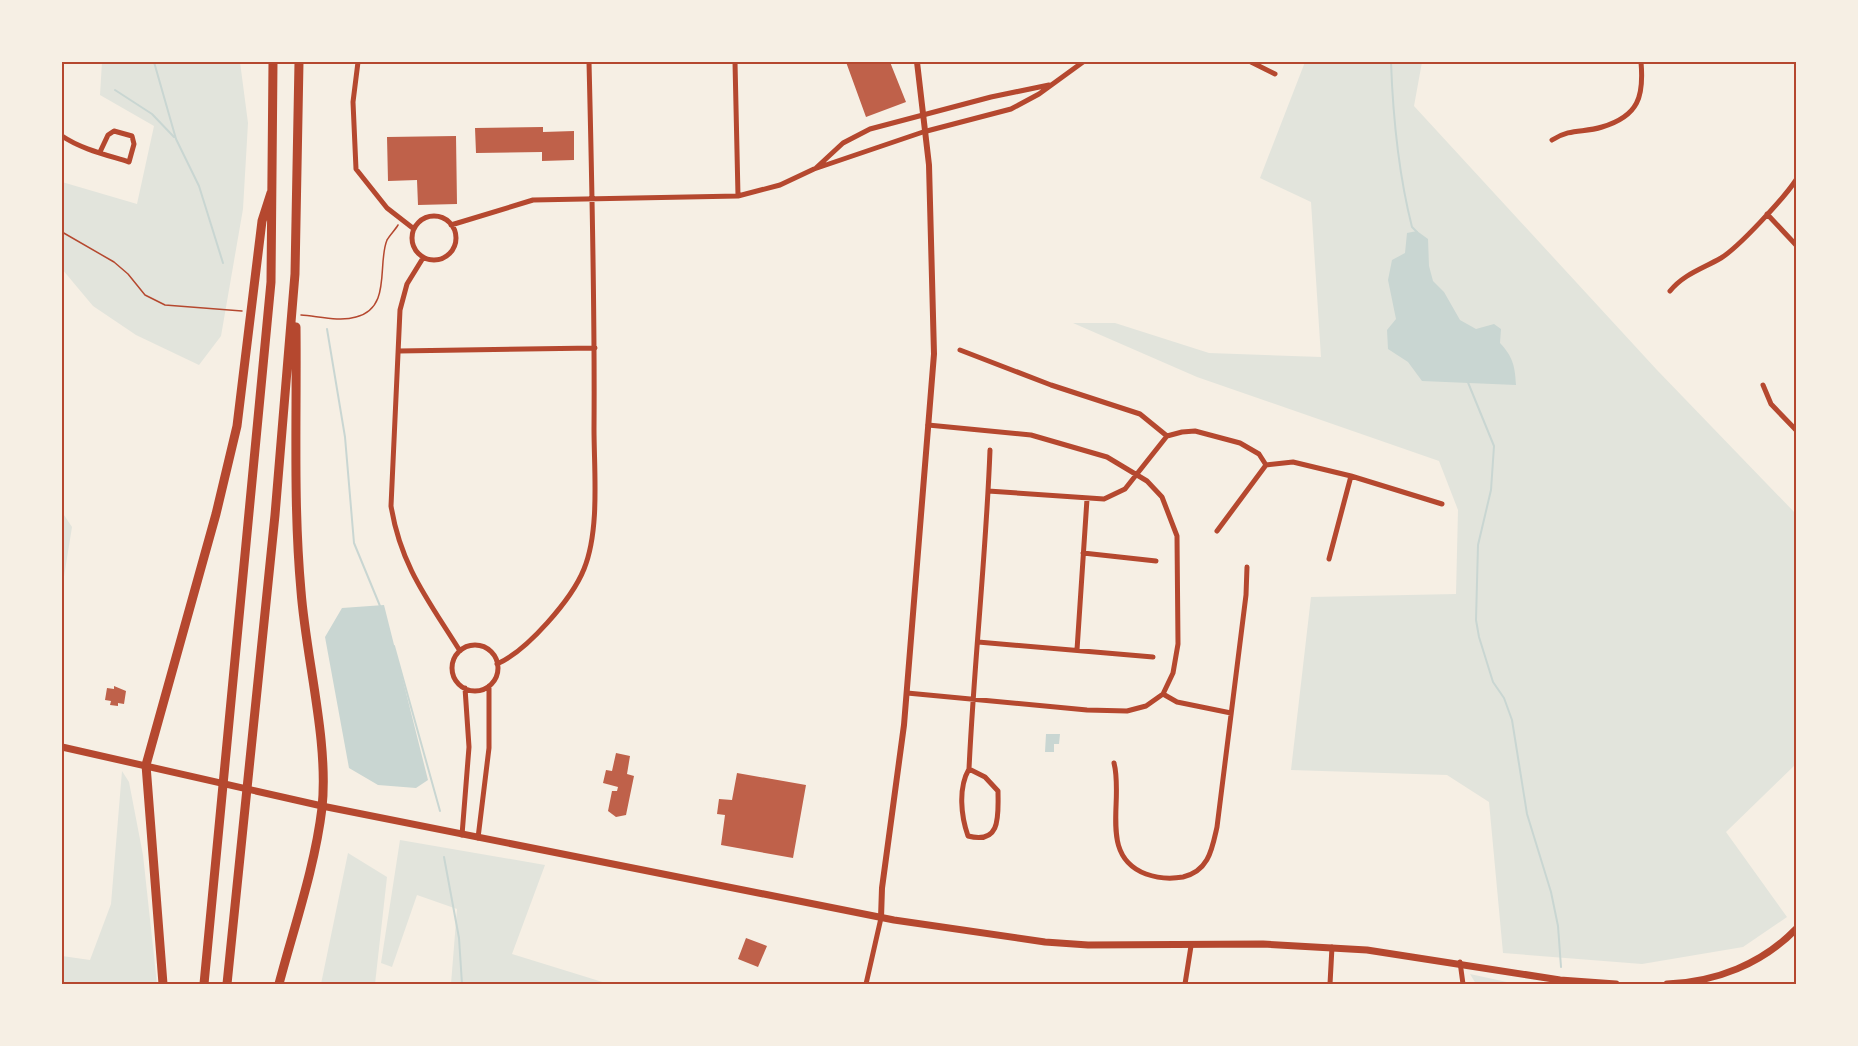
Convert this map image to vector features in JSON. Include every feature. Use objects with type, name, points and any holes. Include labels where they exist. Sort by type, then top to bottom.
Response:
[{"type":"highway","points":[[204,984],[267,332],[273,250],[273,62]]},
{"type":"highway","points":[[279,984],[316,844],[322,806],[322,763],[301,592],[297,526],[295,274],[299,62]]},
{"type":"highway","points":[[163,984],[146,765],[216,514],[237,426],[262,220],[273,185]]},
{"type":"highway","points":[[227,984],[277,494],[295,274]]},
{"type":"main road","points":[[62,747],[322,806],[881,918],[1045,942],[1088,945],[1263,944],[1332,947],[1460,962],[1560,980],[1616,984]]},
{"type":"main road","points":[[1667,984],[1703,980],[1736,970],[1768,953],[1797,929]]},
{"type":"street","points":[[358,62],[353,102],[356,169],[387,208],[414,229]]},
{"type":"street","points":[[497,664],[516,654],[574,589],[585,567],[594,514],[595,348],[590,62]]},
{"type":"street","points":[[735,62],[738,196]]},
{"type":"street","points":[[866,984],[881,918],[882,888],[907,693],[934,354],[929,165],[923,132],[917,62]]},
{"type":"street","points":[[451,225],[533,200],[738,196],[780,185],[814,169],[923,132],[1011,109],[1053,84],[1083,62]]},
{"type":"street","points":[[1251,62],[1275,74]]},
{"type":"street","points":[[1552,140],[1567,131],[1602,127],[1629,114],[1644,89],[1641,62]]},
{"type":"street","points":[[814,169],[843,143],[870,129],[991,97],[1053,84]]},
{"type":"street","points":[[62,135],[100,152],[129,162],[134,144],[132,136],[114,131],[108,135],[100,152]]},
{"type":"street","points":[[1670,291],[1680,278],[1723,257],[1767,214],[1797,180]]},
{"type":"street","points":[[1767,214],[1797,245]]},
{"type":"street","points":[[431,216],[446,220],[451,225],[456,239],[451,253],[438,260],[423,258],[414,248],[414,229],[418,223],[431,216]]},
{"type":"street","points":[[423,258],[407,284],[400,310],[390,482],[395,530],[408,567],[460,651]]},
{"type":"street","points":[[399,351],[595,348]]},
{"type":"street","points":[[960,350],[1068,392],[1140,414],[1167,436]]},
{"type":"street","points":[[1763,385],[1772,404],[1797,430]]},
{"type":"street","points":[[907,693],[915,696],[972,698],[1113,711],[1146,706],[1163,694],[1173,673],[1177,653],[1177,536],[1162,497],[1136,472],[1107,457],[1030,435],[928,425]]},
{"type":"street","points":[[988,491],[1104,500],[1125,489],[1136,472],[1167,436],[1196,431],[1240,443],[1259,454],[1266,465]]},
{"type":"street","points":[[969,769],[985,777],[998,790],[995,829],[988,837],[978,839],[968,836],[962,819],[964,778],[969,769],[990,450]]},
{"type":"street","points":[[1217,531],[1266,465],[1293,462],[1351,476],[1442,504]]},
{"type":"street","points":[[1329,559],[1351,476]]},
{"type":"street","points":[[1077,650],[1087,499]]},
{"type":"street","points":[[1083,553],[1156,561]]},
{"type":"street","points":[[1114,763],[1118,780],[1115,820],[1120,855],[1133,869],[1156,877],[1184,876],[1204,867],[1211,855],[1246,596],[1247,567]]},
{"type":"street","points":[[978,642],[1153,657]]},
{"type":"street","points":[[469,646],[479,646],[493,654],[497,664],[495,678],[489,686],[480,690],[465,688],[457,682],[452,669],[460,651],[469,646]]},
{"type":"street","points":[[478,838],[489,748],[489,686]]},
{"type":"street","points":[[462,835],[469,747],[465,688]]},
{"type":"street","points":[[1163,694],[1177,702],[1231,713]]},
{"type":"street","points":[[1185,984],[1191,946]]},
{"type":"street","points":[[1330,984],[1332,947]]},
{"type":"street","points":[[1460,962],[1463,984]]},
{"type":"path","points":[[346,318],[358,317],[374,304],[384,277],[387,241],[403,220]]},
{"type":"path","points":[[62,232],[114,262],[153,302],[209,309]]},
{"type":"shaded area","points":[[102,62],[240,62],[248,123],[243,209],[221,336],[199,365],[136,335],[93,306],[62,269],[62,182],[137,204],[154,126],[100,95]]},
{"type":"shaded area","points":[[1305,62],[1422,62],[1414,106],[1657,370],[1796,514],[1796,764],[1726,832],[1787,917],[1743,947],[1642,964],[1503,953],[1489,802],[1447,775],[1291,770],[1311,597],[1456,594],[1458,510],[1439,461],[1197,377],[1073,323],[1115,323],[1209,353],[1321,357],[1311,202],[1260,178]]},
{"type":"shaded area","points":[[1417,231],[1428,239],[1429,266],[1433,281],[1444,292],[1460,320],[1476,329],[1494,324],[1501,329],[1500,343],[1512,362],[1516,385],[1422,381],[1408,362],[1388,349],[1387,330],[1396,319],[1388,280],[1392,260],[1405,253],[1407,233]]},
{"type":"shaded area","points":[[62,512],[72,527],[62,589]]},
{"type":"shaded area","points":[[384,605],[428,780],[416,788],[378,785],[349,768],[325,637],[342,608]]},
{"type":"shaded area","points":[[1046,734],[1060,734],[1059,744],[1054,744],[1054,752],[1045,752]]},
{"type":"shaded area","points":[[122,771],[129,782],[143,855],[157,984],[62,984],[62,956],[90,960],[111,904]]},
{"type":"shaded area","points":[[400,840],[545,865],[512,954],[609,984],[451,984],[457,909],[417,895],[392,967],[381,963]]},
{"type":"shaded area","points":[[348,853],[387,877],[375,984],[321,984]]},
{"type":"shaded area","points":[[1470,974],[1516,984],[1476,984]]},
{"type":"building","points":[[846,62],[890,62],[906,102],[866,117]]},
{"type":"building","points":[[543,127],[543,132],[574,131],[574,160],[542,161],[542,152],[476,153],[475,128]]},
{"type":"building","points":[[456,136],[457,204],[418,205],[417,180],[388,181],[387,137]]},
{"type":"building","points":[[114,686],[126,691],[124,704],[110,705],[111,701],[105,700],[107,688],[114,689]]},
{"type":"building","points":[[616,753],[630,756],[627,774],[634,776],[626,815],[616,817],[608,811],[612,791],[617,791],[618,787],[603,783],[606,770],[612,771]]},
{"type":"building","points":[[737,773],[806,785],[793,858],[721,845],[725,815],[717,814],[719,799],[732,800]]},
{"type":"building","points":[[746,938],[767,946],[758,967],[738,959]]},
{"type":"waterway","points":[[154,62],[176,139],[199,186],[223,263]]},
{"type":"waterway","points":[[1391,62],[1400,165],[1412,227],[1417,232]]},
{"type":"waterway","points":[[115,90],[152,114],[174,137]]},
{"type":"waterway","points":[[327,329],[345,437],[354,543],[380,606]]},
{"type":"waterway","points":[[1467,380],[1494,446],[1491,490],[1478,545],[1476,620],[1493,682],[1504,698],[1512,720],[1527,814],[1551,892],[1558,926],[1561,967]]},
{"type":"waterway","points":[[394,646],[440,811]]},
{"type":"waterway","points":[[444,857],[459,938],[462,984]]}]
